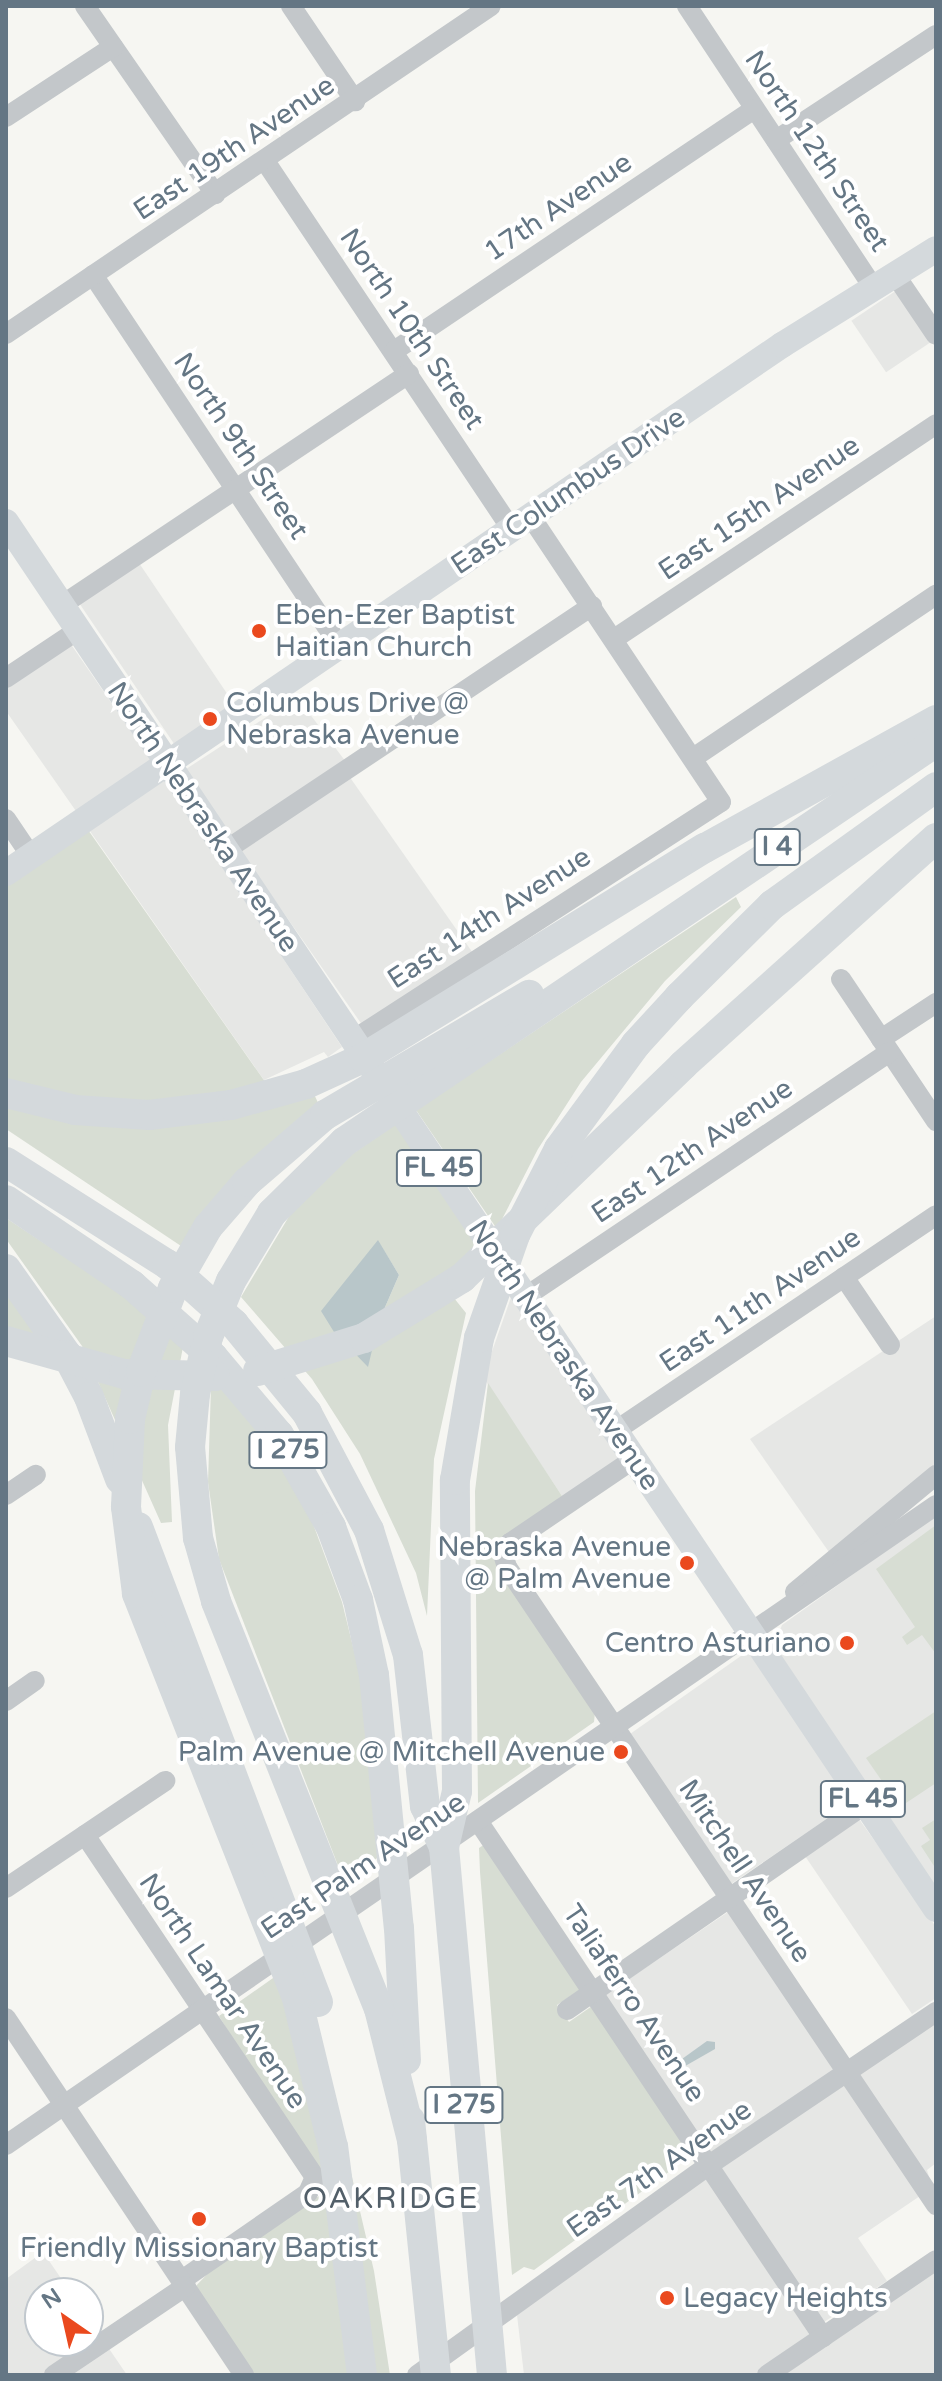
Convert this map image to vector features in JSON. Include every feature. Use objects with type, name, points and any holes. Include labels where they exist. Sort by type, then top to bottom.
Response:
[{"type":"highway","points":[[266,1890],[137,1593],[126,1507],[130,1419],[154,1332],[201,1238],[261,1167],[325,1115],[440,1045],[705,848],[936,720]]},
{"type":"highway","name":"I 4","points":[[440,1045],[618,952],[936,742]]},
{"type":"highway","points":[[444,1847],[457,1802],[455,1480],[486,1312],[540,1182],[636,1044],[724,949],[844,849],[936,787]]},
{"type":"highway","points":[[16,1345],[88,1368],[181,1378],[255,1371],[333,1351],[413,1313],[462,1278],[617,1129],[936,838]]},
{"type":"highway","points":[[6,1093],[75,1110],[149,1115],[231,1105],[440,1045]]},
{"type":"highway","points":[[412,2140],[393,2054],[363,1965],[216,1601],[198,1538],[190,1447],[201,1364],[231,1281],[272,1213],[440,1045]]},
{"type":"highway","name":"I 275","points":[[6,1162],[178,1273],[260,1351],[307,1413],[350,1486],[394,1599],[412,1679],[425,1806],[444,1847],[492,2375]]},
{"type":"highway","name":"I 275","points":[[6,1200],[154,1303],[242,1386],[279,1435],[331,1527],[358,1600],[374,1675],[389,1812],[412,2140],[436,2375]]},
{"type":"highway","points":[[6,1269],[43,1316],[89,1397],[266,1890],[307,1995],[350,2258],[360,2362]]},
{"type":"main road","name":"East Columbus Drive","points":[[6,873],[169,765],[520,523],[936,249]]},
{"type":"main road","name":"North Nebraska Avenue","points":[[6,522],[936,1909]]},
{"type":"street","points":[[85,6],[215,194]]},
{"type":"street","points":[[291,6],[355,101]]},
{"type":"street","name":"East 19th Avenue","points":[[6,334],[355,101],[489,6]]},
{"type":"street","name":"North 12th Street","points":[[687,6],[776,140],[884,282],[936,335]]},
{"type":"street","points":[[776,140],[936,35]]},
{"type":"street","points":[[6,117],[113,47]]},
{"type":"street","name":"17th Avenue","points":[[394,351],[754,109]]},
{"type":"street","name":"North 10th Street","points":[[265,161],[409,374],[520,523],[592,606],[721,802],[656,844]]},
{"type":"street","name":"North 9th Street","points":[[93,275],[340,647]]},
{"type":"street","points":[[62,605],[409,374]]},
{"type":"street","name":"East 15th Avenue","points":[[614,639],[936,424]]},
{"type":"street","points":[[693,758],[936,595]]},
{"type":"street","points":[[226,850],[592,606]]},
{"type":"street","points":[[6,678],[78,630]]},
{"type":"street","points":[[6,819],[31,856]]},
{"type":"street","name":"East 14th Avenue","points":[[353,1040],[656,844]]},
{"type":"street","points":[[841,979],[936,1121]]},
{"type":"street","name":"East 12th Avenue","points":[[525,1297],[885,1046],[936,1003]]},
{"type":"street","name":"East 11th Avenue","points":[[615,1431],[936,1215]]},
{"type":"street","points":[[844,1277],[890,1345]]},
{"type":"street","name":"Mitchell Avenue","points":[[634,1459],[510,1543],[503,1554],[507,1567],[936,2205]]},
{"type":"street","points":[[6,1495],[36,1475]]},
{"type":"street","name":"East Palm Avenue","points":[[750,1633],[849,1543],[936,1475]]},
{"type":"street","name":"East Palm Avenue","points":[[6,2145],[936,1505]]},
{"type":"street","points":[[6,1701],[35,1681]]},
{"type":"street","points":[[6,1888],[165,1781]]},
{"type":"street","points":[[567,2010],[866,1804]]},
{"type":"street","name":"Taliaferro Avenue","points":[[478,1821],[823,2337]]},
{"type":"street","name":"North Lamar Avenue","points":[[85,1835],[200,2011],[315,2177],[308,2193],[184,2283]]},
{"type":"street","name":"East 7th Avenue","points":[[417,2375],[709,2165],[936,2012]]},
{"type":"street","points":[[6,2018],[244,2375]]},
{"type":"street","points":[[767,2375],[936,2260]]},
{"type":"street","points":[[54,2375],[184,2283]]},
{"type":"shaded area","points":[[897,290],[932,341],[886,372],[851,321]]},
{"type":"shaded area","points":[[139,563],[236,706],[176,747],[79,603]]},
{"type":"shaded area","points":[[70,643],[166,782],[297,697],[346,762],[212,852],[342,1047],[328,1057],[324,1052],[264,1080],[6,711],[6,686]]},
{"type":"shaded area","points":[[349,776],[475,956],[367,1032],[241,852]]},
{"type":"shaded area","points":[[86,827],[268,1086],[199,1101],[82,1100],[6,1080],[6,879]]},
{"type":"shaded area","points":[[736,897],[741,907],[665,981],[581,1082],[538,1149],[497,1229],[416,1110]]},
{"type":"shaded area","points":[[313,1092],[320,1107],[184,1248],[6,1129],[6,1104],[29,1111]]},
{"type":"shaded area","points":[[396,1124],[482,1249],[442,1283],[466,1313],[434,1459],[427,1616],[416,1573],[360,1454],[312,1379],[241,1297],[291,1213],[348,1157]],"holes":[[[378,1241],[399,1275],[379,1321],[322,1311]]]},
{"type":"shaded area","points":[[6,1218],[127,1298],[183,1347],[168,1425],[172,1522],[161,1523],[82,1346],[6,1239]]},
{"type":"shaded area","points":[[378,1240],[399,1275],[379,1321],[368,1367],[334,1332],[321,1311]]},
{"type":"shaded area","points":[[515,1286],[629,1458],[566,1502],[483,1377]]},
{"type":"shaded area","points":[[6,1288],[46,1345],[6,1327]]},
{"type":"shaded area","points":[[936,1316],[936,1472],[831,1555],[750,1439]]},
{"type":"shaded area","points":[[488,1383],[562,1496],[501,1543],[595,1712],[594,1722],[478,1803],[475,1491]]},
{"type":"shaded area","points":[[211,1387],[225,1389],[265,1439],[309,1513],[342,1602],[359,1671],[383,1854],[344,1881],[219,1559],[208,1482]]},
{"type":"shaded area","points":[[936,1515],[936,1889],[774,1645],[782,1625]]},
{"type":"shaded area","points":[[936,1525],[936,1654],[922,1635],[907,1645],[902,1637],[915,1627],[876,1569]]},
{"type":"shaded area","points":[[748,1651],[848,1798],[844,1807],[731,1884],[630,1734]]},
{"type":"shaded area","points":[[936,1711],[936,1783],[900,1807],[866,1758]]},
{"type":"shaded area","points":[[859,1819],[936,1927],[936,1998],[912,2014],[805,1856]]},
{"type":"shaded area","points":[[936,1819],[936,1869],[921,1846],[930,1840],[922,1828]]},
{"type":"shaded area","points":[[485,1844],[581,1989],[557,2005],[569,2022],[592,2006],[692,2155],[534,2270],[524,2267],[512,2275],[480,1872],[479,1848]]},
{"type":"shaded area","points":[[728,1912],[834,2070],[710,2153],[604,1996]]},
{"type":"shaded area","points":[[283,1971],[345,2147],[374,2271],[390,2375],[253,2375],[195,2287],[213,2268],[326,2191],[219,2016]]},
{"type":"shaded area","points":[[936,2021],[936,2163],[927,2170],[932,2187],[858,2075]]},
{"type":"shaded area","points":[[707,2041],[715,2042],[715,2049],[673,2073],[675,2064]]},
{"type":"shaded area","points":[[844,2083],[920,2196],[858,2238],[887,2281],[824,2322],[721,2167]]},
{"type":"shaded area","name":"Legacy Heights","points":[[705,2177],[809,2334],[936,2258],[936,2375],[524,2375],[517,2315]]},
{"type":"shaded area","points":[[43,2252],[60,2277],[24,2277],[24,2357],[104,2357],[104,2341],[127,2375],[6,2375],[6,2279]]},
{"type":"place","name":"Eben-Ezer Baptist Haitian Church","points":[[259,631]]},
{"type":"place","name":"Columbus Drive @ Nebraska Avenue","points":[[210,719]]},
{"type":"place","name":"Nebraska Avenue @ Palm Avenue","points":[[687,1563]]},
{"type":"place","name":"Centro Asturiano","points":[[847,1643]]},
{"type":"place","name":"Palm Avenue @ Mitchell Avenue","points":[[621,1752]]},
{"type":"place","name":"Friendly Missionary Baptist","points":[[199,2219]]},
{"type":"place","name":"Legacy Heights","points":[[667,2298]]},
{"type":"district","name":"OAKRIDGE","points":[[391,2199]]}]
